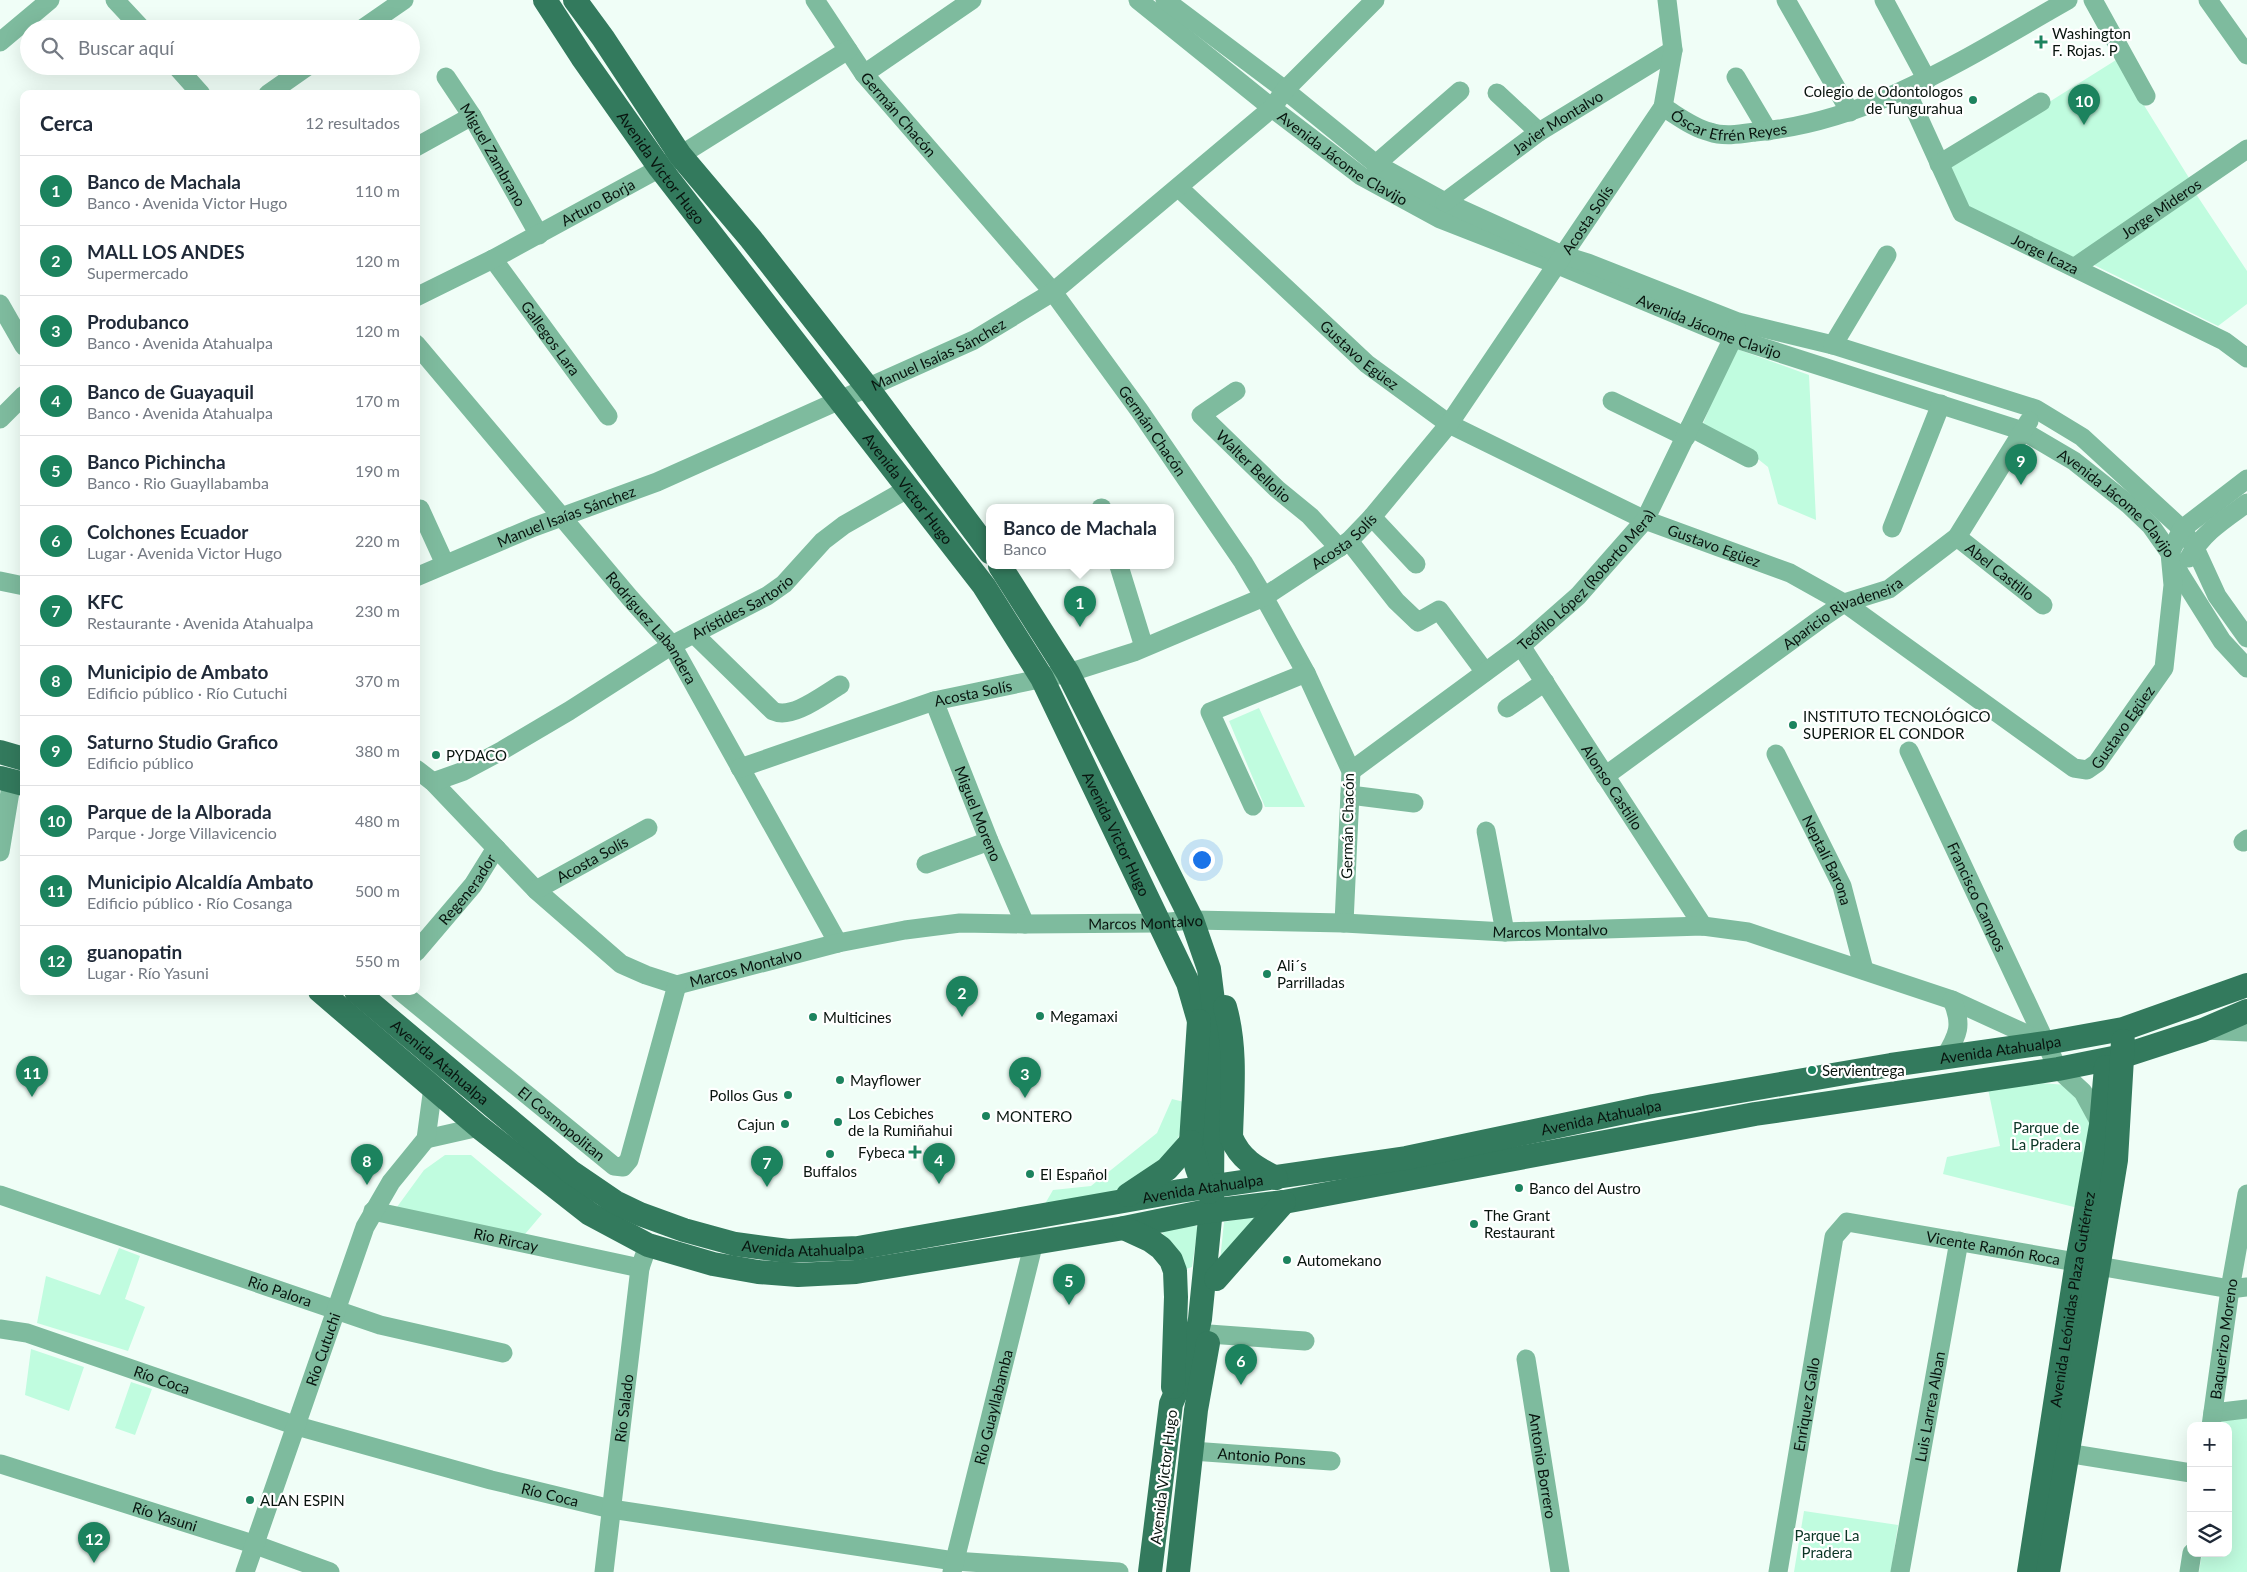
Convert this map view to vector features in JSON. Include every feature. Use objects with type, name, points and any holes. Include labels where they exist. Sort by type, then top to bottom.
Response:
[{"type":"main road","name":"Avenida Victor Hugo","points":[[545,0],[582,57],[660,168],[984,586],[1042,678],[1188,983],[1199,1021],[1214,1054]]},
{"type":"main road","name":"Avenida Victor Hugo","points":[[575,0],[603,38],[680,155],[751,239],[868,387],[986,547]]},
{"type":"main road","name":"Avenida Victor Hugo","points":[[1002,569],[1068,673],[1192,920],[1209,969],[1224,1000],[1229,1022],[1232,1057],[1231,1137]]},
{"type":"main road","points":[[0,752],[20,757]]},
{"type":"main road","name":"Avenida Victor Hugo","points":[[1178,1572],[1205,1327],[1212,1199],[1216,1025],[1209,969]]},
{"type":"main road","name":"Avenida Atahualpa","points":[[361,995],[571,1172],[614,1202],[684,1230],[735,1244],[788,1251],[858,1248],[1180,1191],[1406,1158],[1653,1106],[1944,1056],[2046,1043],[2116,1031],[2247,985]]},
{"type":"main road","name":"Avenida Atahualpa","points":[[324,995],[380,1045],[479,1127],[590,1214],[648,1245],[713,1264],[758,1272],[798,1275],[856,1272],[1124,1228],[1202,1212],[1284,1202],[1755,1114],[2058,1069],[2115,1057],[2203,1030],[2247,1011]]},
{"type":"main road","name":"Avenida Victor Hugo","points":[[1199,1021],[1191,1135],[1194,1157],[1205,1187]]},
{"type":"main road","points":[[2115,1057],[2116,1031]]},
{"type":"main road","name":"Avenida Leónidas Plaza Gutiérrez","points":[[2048,1572],[2058,1452],[2088,1264],[2101,1125],[2115,1057]]},
{"type":"main road","name":"Avenida Leónidas Plaza Gutiérrez","points":[[2088,1264],[2116,1160],[2115,1057]]},
{"type":"main road","points":[[1116,1202],[1147,1185],[1166,1170],[1191,1135],[1207,1143],[1219,1143],[1231,1137],[1236,1149],[1244,1159],[1256,1168],[1276,1178]]},
{"type":"main road","points":[[1205,1187],[1225,1209]]},
{"type":"main road","points":[[1180,1191],[1196,1204],[1202,1212]]},
{"type":"main road","points":[[1176,1297],[1183,1288],[1190,1284],[1216,1284],[1284,1202]]},
{"type":"main road","name":"Avenida Victor Hugo","points":[[1150,1572],[1173,1401],[1205,1327],[1216,1284],[1211,1237],[1202,1212]]},
{"type":"main road","points":[[1124,1228],[1150,1240],[1161,1248],[1175,1271],[1173,1401]]},
{"type":"main road","name":"Avenida Victor Hugo","points":[[1192,1355],[1196,1410]]},
{"type":"main road","name":"Avenida Leónidas Plaza Gutiérrez","points":[[2029,1572],[2058,1452]]},
{"type":"street","points":[[26,20],[50,0]]},
{"type":"street","points":[[115,0],[134,20]]},
{"type":"street","points":[[375,20],[404,0]]},
{"type":"street","name":"Germán Chacón","points":[[815,0],[864,74],[1053,292],[1139,410],[1243,562],[1264,597],[1306,673],[1351,770],[1344,923]]},
{"type":"street","points":[[864,74],[972,0]]},
{"type":"street","name":"Avenida Jácome Clavijo","points":[[1138,0],[1272,108],[1361,176],[1440,220],[1560,260],[1588,263],[1735,330],[1941,404],[2023,431],[2074,461],[2128,504],[2150,526],[2170,553],[2176,580],[2222,641],[2247,668]]},
{"type":"street","name":"Avenida Jácome Clavijo","points":[[1165,0],[1285,90],[1376,164],[1445,202],[1560,260]]},
{"type":"street","name":"Manuel Isaías Sánchez","points":[[420,576],[534,527],[563,518],[657,482],[974,340],[1053,292],[1179,188],[1272,108],[1285,90],[1375,0]]},
{"type":"street","points":[[1786,0],[1850,112]]},
{"type":"street","points":[[1884,0],[1927,80]]},
{"type":"street","name":"Óscar Efrén Reyes","points":[[1663,107],[1694,126],[1710,133],[1728,135],[1792,128],[1850,112],[1906,90],[2068,0]]},
{"type":"street","points":[[2093,0],[2146,96]]},
{"type":"street","points":[[2208,0],[2247,55]]},
{"type":"street","name":"Acosta Solís","points":[[740,768],[934,701],[1068,673],[1144,647],[1264,597],[1344,544],[1372,517],[1449,424],[1663,107],[1673,50],[1673,3]]},
{"type":"street","points":[[0,42],[20,25]]},
{"type":"street","name":"Arturo Borja","points":[[420,295],[539,235],[660,168],[848,50]]},
{"type":"street","name":"Javier Montalvo","points":[[1445,202],[1539,132],[1673,50]]},
{"type":"street","points":[[184,75],[198,90]]},
{"type":"street","points":[[274,90],[295,75]]},
{"type":"street","name":"Miguel Zambrano","points":[[446,77],[472,116],[539,235]]},
{"type":"street","points":[[1736,77],[1768,131]]},
{"type":"street","name":"Jorge Icaza","points":[[1906,90],[1962,213],[2224,340],[2247,358]]},
{"type":"street","points":[[1376,164],[1460,91]]},
{"type":"street","points":[[1497,94],[1539,132]]},
{"type":"street","points":[[1939,164],[2041,102]]},
{"type":"street","points":[[420,145],[472,116]]},
{"type":"street","name":"Jorge Mideros","points":[[2075,267],[2247,149]]},
{"type":"street","name":"Gustavo Egüez","points":[[1179,188],[1367,364],[1449,424],[1645,520],[1790,573],[1844,604],[2074,768],[2087,770],[2096,763],[2164,668],[2176,580]]},
{"type":"street","points":[[1833,345],[1886,255]]},
{"type":"street","name":"Gallegos Lara","points":[[493,259],[608,416]]},
{"type":"street","points":[[0,304],[20,338]]},
{"type":"street","name":"Avenida Jácome Clavijo","points":[[1735,330],[1833,345],[2036,409],[2082,437],[2182,529],[2195,548],[2217,596],[2247,638]]},
{"type":"street","name":"Teófilo López (Roberto Mera)","points":[[1351,770],[1521,646],[1578,596],[1645,520],[1735,330]]},
{"type":"street","name":"Rodríguez Labandera","points":[[420,349],[672,644],[838,943]]},
{"type":"street","name":"Walter Bellolio","points":[[1236,391],[1201,415],[1278,489],[1344,544],[1396,601],[1418,622],[1439,610],[1484,672]]},
{"type":"street","points":[[0,419],[20,399]]},
{"type":"street","points":[[1612,402],[1749,458]]},
{"type":"street","points":[[1892,528],[1941,404]]},
{"type":"street","name":"Aparicio Rivadeneira","points":[[1605,776],[1844,604],[1889,589],[1957,537],[2036,409]]},
{"type":"street","points":[[2170,553],[2182,529],[2247,479]]},
{"type":"street","name":"Arístides Sartorio","points":[[432,782],[464,771],[503,750],[569,711],[672,644],[767,596],[784,584],[823,542],[844,525],[909,488]]},
{"type":"street","points":[[2176,580],[2195,548],[2210,530],[2247,503]]},
{"type":"street","points":[[420,509],[445,564]]},
{"type":"street","points":[[1372,517],[1416,564]]},
{"type":"street","name":"Abel Castillo","points":[[1957,537],[2043,605]]},
{"type":"street","points":[[1120,569],[1144,647]]},
{"type":"street","points":[[0,581],[20,585]]},
{"type":"street","points":[[694,634],[773,711],[779,714],[793,712],[840,685]]},
{"type":"street","name":"Alonso Castillo","points":[[1521,646],[1703,926]]},
{"type":"street","points":[[1253,806],[1210,712],[1306,673]]},
{"type":"street","points":[[1507,708],[1545,682]]},
{"type":"street","name":"Miguel Moreno","points":[[934,701],[989,841],[1025,924]]},
{"type":"street","name":"Francisco Campos","points":[[1909,751],[2046,1043]]},
{"type":"street","name":"Neptalí Barona","points":[[1776,754],[1842,886],[1864,970]]},
{"type":"street","name":"Marcos Montalvo","points":[[420,772],[432,782],[536,890],[621,964],[677,986],[838,943],[905,930],[960,923],[1025,924],[1192,920],[1344,923],[1505,932],[1703,926],[1748,932],[1952,1000],[2046,1043]]},
{"type":"street","points":[[0,852],[12,781]]},
{"type":"street","points":[[1350,795],[1414,803]]},
{"type":"street","name":"Acosta Solís","points":[[536,890],[648,828]]},
{"type":"street","points":[[1486,831],[1505,932]]},
{"type":"street","points":[[926,864],[989,841]]},
{"type":"street","name":"Regenerador","points":[[420,947],[473,885],[496,848]]},
{"type":"street","name":"El Cosmopolitan","points":[[405,995],[614,1166],[623,1168],[629,1160],[677,986]]},
{"type":"street","points":[[1944,1056],[1956,1038],[1959,1026],[1958,1013],[1952,1000]]},
{"type":"street","points":[[2203,1030],[2247,1032]]},
{"type":"street","points":[[2046,1043],[2058,1069],[2083,1092],[2101,1125]]},
{"type":"street","points":[[429,1054],[433,1087],[426,1139],[479,1127]]},
{"type":"street","name":"Río Cutuchi","points":[[245,1572],[297,1426],[355,1252],[373,1211],[391,1182],[426,1139]]},
{"type":"street","name":"Baquerizo Moreno","points":[[2212,1419],[2238,1288],[2247,1194]]},
{"type":"street","name":"Rio Palora","points":[[0,1195],[61,1214],[380,1325],[503,1353]]},
{"type":"street","name":"Rio Rircay","points":[[373,1211],[640,1268]]},
{"type":"street","name":"Vicente Ramón Roca","points":[[1834,1237],[1847,1222],[2238,1288]]},
{"type":"street","name":"Enriquez Gallo","points":[[1778,1572],[1834,1237]]},
{"type":"street","name":"Luis Larrea Alban","points":[[1900,1572],[1959,1241]]},
{"type":"street","name":"Rio Guayllabamba","points":[[953,1567],[1034,1242]]},
{"type":"street","name":"Río Salado","points":[[604,1572],[640,1268],[648,1245]]},
{"type":"street","points":[[1205,1327],[1305,1341]]},
{"type":"street","name":"Río Coca","points":[[0,1329],[27,1334],[297,1426],[491,1480],[611,1509],[953,1567],[1119,1572]]},
{"type":"street","name":"Antonio Borrero","points":[[1526,1359],[1560,1572]]},
{"type":"street","points":[[2212,1419],[2247,1409]]},
{"type":"street","name":"Antonio Pons","points":[[1192,1451],[1331,1461]]},
{"type":"street","points":[[2058,1452],[2187,1472]]},
{"type":"street","name":"Río Yasuni","points":[[1,1464],[256,1545],[330,1572]]},
{"type":"street","points":[[2189,1572],[2191,1557]]},
{"type":"green space","points":[[2116,60],[2194,186],[2076,260],[1966,207],[1946,167]]},
{"type":"green space","points":[[2196,194],[2247,271],[2247,304],[2218,326],[2092,264]]},
{"type":"green space","points":[[1734,348],[1809,375],[1816,520],[1778,504],[1768,467],[1753,455],[1702,426]]},
{"type":"green space","points":[[1259,708],[1305,807],[1265,807],[1229,721]]},
{"type":"green space","name":"Parque de La Pradera","points":[[2026,1082],[2068,1085],[2081,1101],[2093,1133],[2082,1209],[1943,1174],[1947,1157],[2000,1146],[1988,1089]]},
{"type":"green space","points":[[1172,1099],[1188,1103],[1182,1126],[1177,1140],[1165,1158],[1151,1172],[1119,1191],[1101,1197],[1042,1209],[1053,1190],[1091,1186],[1157,1133]]},
{"type":"green space","points":[[445,1155],[471,1155],[542,1214],[520,1240],[397,1207],[424,1170]]},
{"type":"green space","points":[[1268,1214],[1220,1261],[1224,1222]]},
{"type":"green space","points":[[1194,1225],[1198,1227],[1192,1267],[1183,1270],[1161,1230]]},
{"type":"green space","points":[[119,1248],[140,1256],[125,1299],[145,1307],[128,1351],[37,1323],[46,1276],[100,1295]]},
{"type":"green space","points":[[31,1349],[84,1367],[69,1411],[25,1395]]},
{"type":"green space","points":[[131,1382],[152,1389],[135,1435],[115,1428]]},
{"type":"green space","points":[[2247,1418],[2247,1572],[2199,1572],[2201,1557],[2232,1557],[2232,1422],[2219,1421]]},
{"type":"green space","name":"Parque La Pradera","points":[[1804,1511],[1898,1525],[1891,1572],[1794,1572]]},
{"type":"place","name":"Washington F. Rojas. P","points":[[2041,42]]},
{"type":"place","name":"Colegio de Odontologos de Tungurahua","points":[[1973,100]]},
{"type":"place","name":"Parque de la Alborada","points":[[2084,125]]},
{"type":"place","name":"Saturno Studio Grafico","points":[[2021,485]]},
{"type":"place","name":"Banco de Machala","points":[[1080,627]]},
{"type":"place","name":"INSTITUTO TECNOLÓGICO SUPERIOR EL CONDOR","points":[[1793,725]]},
{"type":"place","name":"PYDACO","points":[[436,755]]},
{"type":"place","name":"Ali´s Parrilladas","points":[[1267,974]]},
{"type":"place","name":"Megamaxi","points":[[1040,1016]]},
{"type":"place","name":"Multicines","points":[[813,1017]]},
{"type":"place","name":"MALL LOS ANDES","points":[[962,1017]]},
{"type":"place","name":"Servientrega","points":[[1812,1070]]},
{"type":"place","name":"Mayflower","points":[[840,1080]]},
{"type":"place","name":"Pollos Gus","points":[[788,1095]]},
{"type":"place","name":"Municipio Alcaldía Ambato","points":[[32,1097]]},
{"type":"place","name":"Produbanco","points":[[1025,1098]]},
{"type":"place","name":"MONTERO","points":[[986,1116]]},
{"type":"place","name":"Los Cebiches de la Rumiñahui","points":[[838,1122]]},
{"type":"place","name":"Cajun","points":[[785,1124]]},
{"type":"place","name":"Fybeca","points":[[915,1152]]},
{"type":"place","name":"Buffalos","points":[[830,1154]]},
{"type":"place","name":"El Español","points":[[1030,1174]]},
{"type":"place","name":"Banco de Guayaquil","points":[[939,1184]]},
{"type":"place","name":"Municipio de Ambato","points":[[367,1185]]},
{"type":"place","name":"KFC","points":[[767,1187]]},
{"type":"place","name":"Banco del Austro","points":[[1519,1188]]},
{"type":"place","name":"The Grant Restaurant","points":[[1474,1224]]},
{"type":"place","name":"Automekano","points":[[1287,1260]]},
{"type":"place","name":"Banco Pichincha","points":[[1069,1305]]},
{"type":"place","name":"Colchones Ecuador","points":[[1241,1385]]},
{"type":"place","name":"ALAN ESPIN","points":[[250,1500]]},
{"type":"place","name":"guanopatin","points":[[94,1563]]}]
